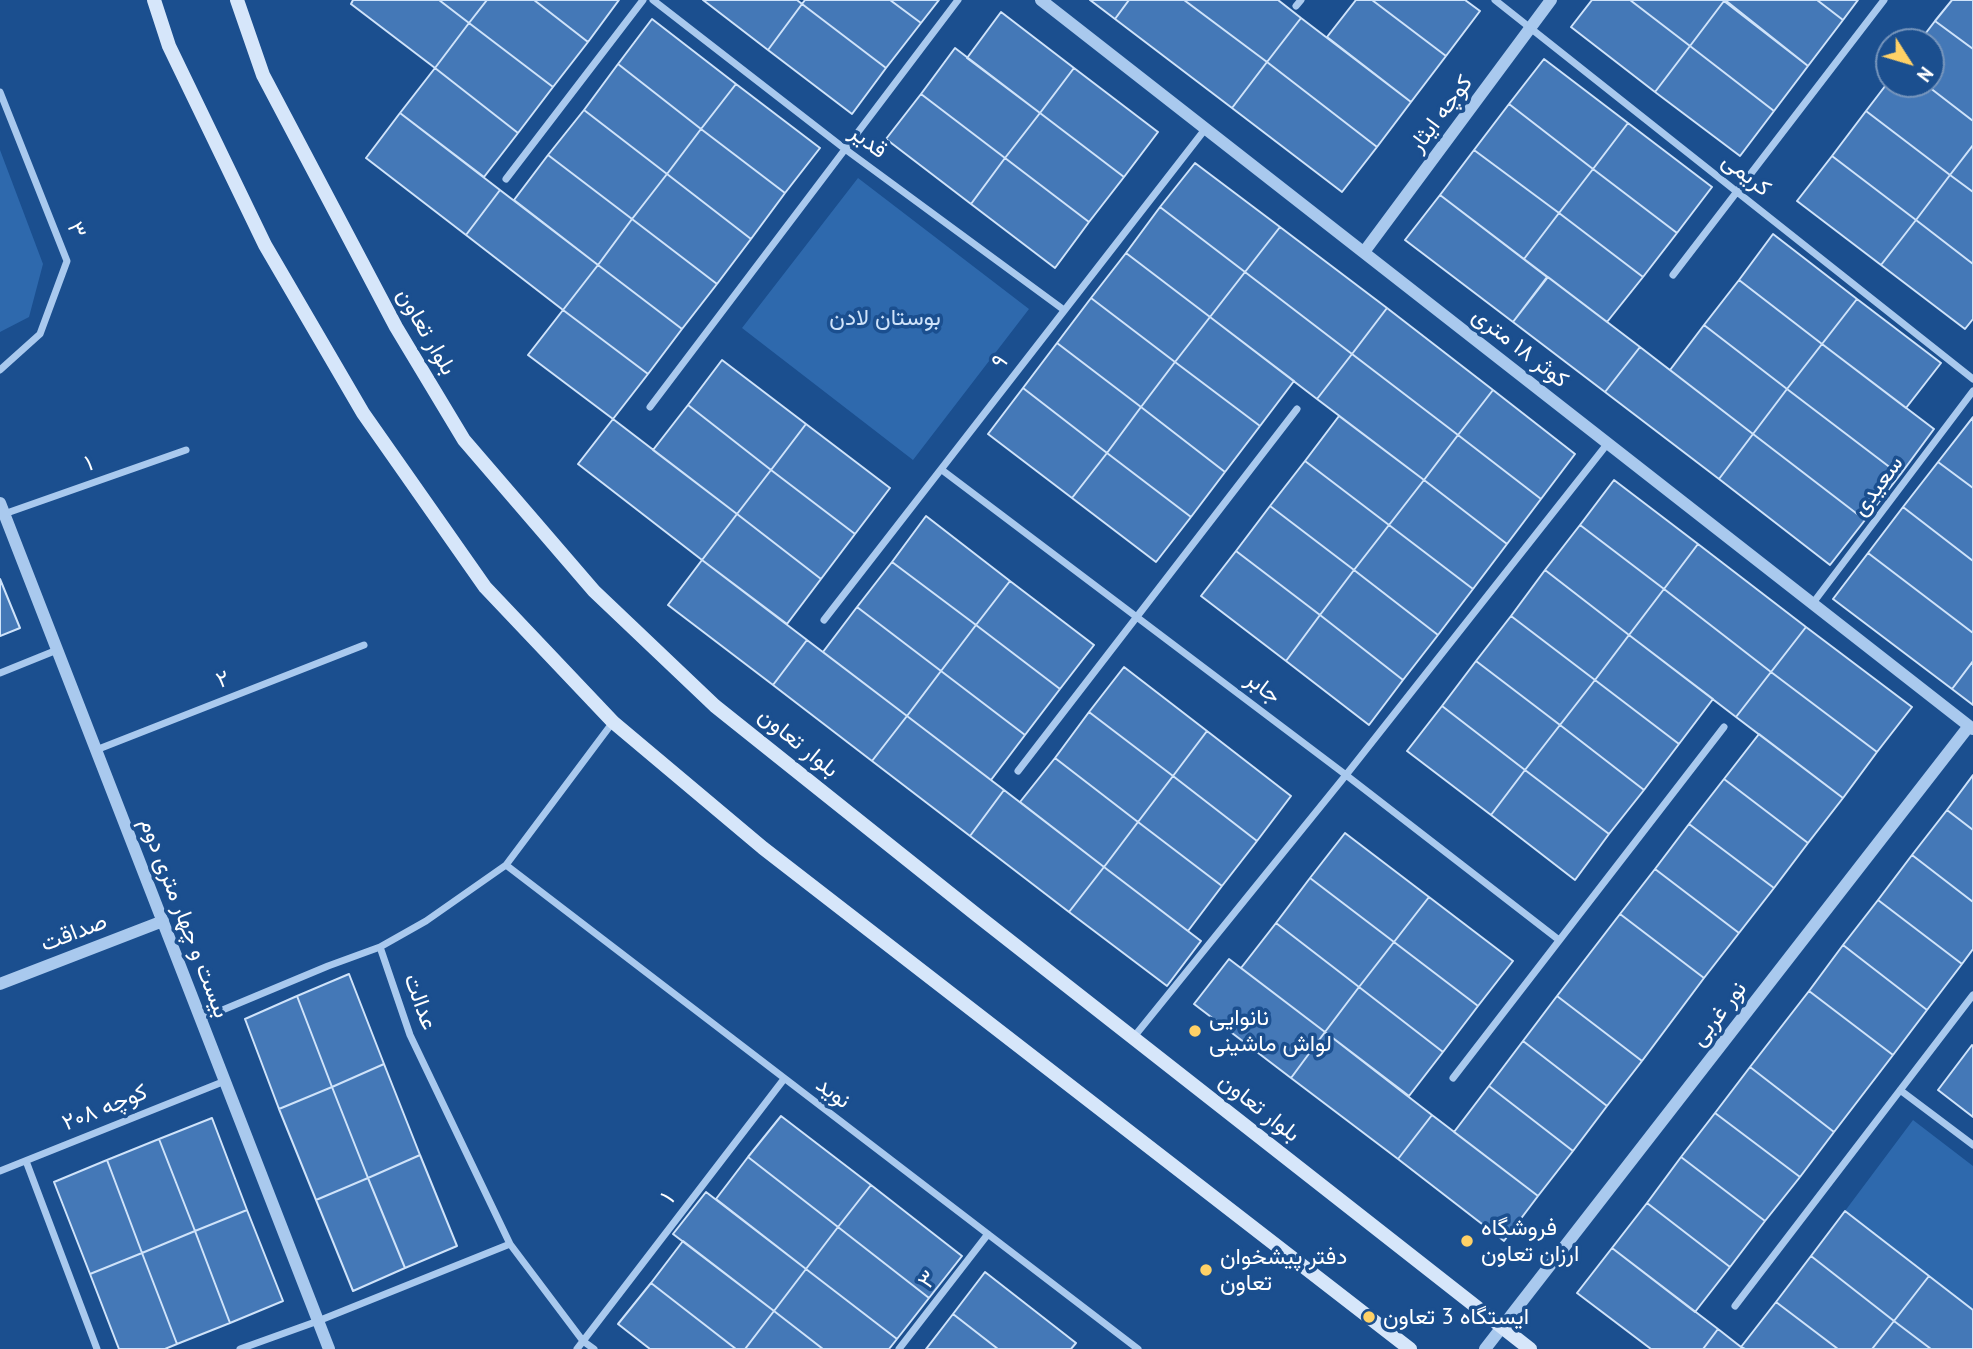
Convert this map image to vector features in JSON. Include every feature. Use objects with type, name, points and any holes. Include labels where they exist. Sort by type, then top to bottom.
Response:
[{"type":"main road","points":[[154,0],[169,46],[265,245],[363,413],[485,587],[613,722],[763,848],[1410,1349]]},
{"type":"main road","name":"بلوار تعاون","points":[[237,0],[263,75],[389,315],[464,440],[594,591],[715,706],[1530,1349]]},
{"type":"street","points":[[506,179],[643,0]]},
{"type":"street","name":"قدیر","points":[[653,0],[845,149],[1064,310]]},
{"type":"street","points":[[650,407],[958,0]]},
{"type":"street","name":"کوثر ۱۸ متری","points":[[1041,0],[1971,728]]},
{"type":"street","name":"کریمی","points":[[1495,0],[1973,379]]},
{"type":"street","name":"کوچه ایثار","points":[[1364,252],[1551,0]]},
{"type":"street","points":[[1673,275],[1884,0]]},
{"type":"street","name":"۳","points":[[0,92],[67,261],[40,334],[0,370]]},
{"type":"street","name":"۹","points":[[824,620],[1206,128]]},
{"type":"street","name":"سعیدی","points":[[1813,603],[1973,391]]},
{"type":"street","points":[[1018,771],[1297,409]]},
{"type":"street","points":[[1133,1038],[1346,775],[1608,443]]},
{"type":"street","name":"۱","points":[[2,508],[186,450]]},
{"type":"street","name":"جابر","points":[[942,470],[1346,775],[1559,940]]},
{"type":"street","name":"بیست و چهار متری دوم","points":[[2,508],[329,1349]]},
{"type":"street","name":"۲","points":[[96,750],[364,645]]},
{"type":"street","points":[[0,673],[57,650]]},
{"type":"street","points":[[201,1019],[380,947],[426,921],[506,865],[613,722]]},
{"type":"street","points":[[1453,1077],[1724,727]]},
{"type":"street","name":"نور غربی","points":[[1485,1349],[1971,728]]},
{"type":"street","name":"نوید","points":[[506,865],[1138,1349]]},
{"type":"street","name":"صداقت","points":[[0,984],[163,921]]},
{"type":"street","name":"عدالت","points":[[380,947],[410,1035],[510,1244],[583,1341],[594,1349]]},
{"type":"street","points":[[1735,1306],[1973,995]]},
{"type":"street","name":"۱","points":[[577,1349],[784,1079]]},
{"type":"street","name":"کوچه ۲۰۸","points":[[0,1171],[225,1081]]},
{"type":"street","points":[[1900,1090],[1973,1145]]},
{"type":"street","points":[[26,1161],[97,1349]]},
{"type":"street","name":"۳","points":[[899,1349],[988,1234]]},
{"type":"street","points":[[240,1349],[318,1321],[510,1244]]},
{"type":"green space","points":[[0,150],[43,264],[29,317],[0,332]]},
{"type":"green space","name":"بوستان لادن","points":[[858,178],[1029,309],[913,460],[742,328]]},
{"type":"green space","points":[[1913,1120],[1973,1166],[1973,1310],[1845,1211]]},
{"type":"building","points":[[353,0],[439,0],[469,23],[435,68],[351,4]]},
{"type":"building","points":[[439,0],[487,0],[469,23]]},
{"type":"building","points":[[487,0],[534,0],[588,42],[553,87],[469,23]]},
{"type":"building","points":[[534,0],[619,0],[588,42]]},
{"type":"building","points":[[703,0],[797,0],[802,4],[768,50]]},
{"type":"building","points":[[805,0],[890,0],[921,23],[886,68],[802,4]]},
{"type":"building","points":[[890,0],[939,0],[921,23]]},
{"type":"building","points":[[1090,0],[1129,0],[1115,19]]},
{"type":"building","points":[[1129,0],[1184,0],[1267,62],[1232,108],[1115,19]]},
{"type":"building","points":[[1184,0],[1278,0],[1301,18],[1267,62]]},
{"type":"building","points":[[1356,0],[1372,0],[1446,56],[1411,102],[1327,37]]},
{"type":"building","points":[[1372,0],[1465,0],[1480,11],[1446,56]]},
{"type":"building","points":[[1592,0],[1630,0],[1690,46],[1655,92],[1571,27]]},
{"type":"building","points":[[1630,0],[1723,0],[1724,1],[1690,46]]},
{"type":"building","points":[[1725,0],[1817,0],[1843,20],[1808,66]]},
{"type":"building","points":[[1817,0],[1858,0],[1843,20]]},
{"type":"building","points":[[1952,0],[1973,0],[1973,49],[1945,28],[1935,21]]},
{"type":"building","points":[[1724,1],[1808,66],[1774,111],[1690,46]]},
{"type":"building","points":[[802,4],[886,68],[852,114],[768,50]]},
{"type":"building","points":[[1001,12],[1074,68],[1040,113],[967,58]]},
{"type":"building","points":[[1301,18],[1411,102],[1377,147],[1267,62]]},
{"type":"building","points":[[652,19],[736,84],[701,129],[618,64]]},
{"type":"building","points":[[1935,21],[1944,28],[1930,28]]},
{"type":"building","points":[[469,23],[553,87],[518,133],[435,68]]},
{"type":"building","points":[[1945,28],[1973,49],[1973,121],[1943,98]]},
{"type":"building","points":[[1690,46],[1774,111],[1740,156],[1655,92]]},
{"type":"building","points":[[955,48],[1040,113],[1005,158],[921,94]]},
{"type":"building","points":[[1544,59],[1628,123],[1593,169],[1509,104]]},
{"type":"building","points":[[1267,62],[1377,147],[1342,192],[1232,108]]},
{"type":"building","points":[[618,64],[701,129],[667,174],[584,110]]},
{"type":"building","points":[[435,68],[518,133],[484,177],[400,113]]},
{"type":"building","points":[[1074,68],[1158,132],[1124,177],[1040,113]]},
{"type":"building","points":[[736,84],[820,148],[785,193],[701,129]]},
{"type":"building","points":[[921,94],[1005,158],[971,204],[886,139]]},
{"type":"building","points":[[1876,98],[1943,98],[1973,121],[1973,145],[1950,175],[1866,111]]},
{"type":"building","points":[[1509,104],[1593,169],[1559,213],[1474,150]]},
{"type":"building","points":[[584,110],[667,174],[632,219],[548,155]]},
{"type":"building","points":[[1866,111],[1950,175],[1916,220],[1832,156]]},
{"type":"building","points":[[400,113],[500,190],[466,235],[366,158]]},
{"type":"building","points":[[1040,113],[1124,177],[1089,222],[1005,158]]},
{"type":"building","points":[[1628,123],[1712,187],[1677,233],[1593,169]]},
{"type":"building","points":[[701,129],[785,193],[751,239],[667,174]]},
{"type":"building","points":[[1973,145],[1973,192],[1950,175]]},
{"type":"building","points":[[1474,150],[1559,213],[1524,259],[1440,195]]},
{"type":"building","points":[[548,155],[632,219],[598,265],[514,200]]},
{"type":"building","points":[[1832,156],[1916,220],[1881,265],[1797,201]]},
{"type":"building","points":[[1005,158],[1089,222],[1055,268],[971,204]]},
{"type":"building","points":[[1195,163],[1280,227],[1245,272],[1160,207]]},
{"type":"building","points":[[1593,169],[1677,233],[1643,277],[1559,213]]},
{"type":"building","points":[[667,174],[751,239],[717,284],[632,219]]},
{"type":"building","points":[[1950,175],[1973,192],[1973,264],[1916,220]]},
{"type":"building","points":[[500,190],[598,265],[563,310],[466,235]]},
{"type":"building","points":[[1440,195],[1547,277],[1513,322],[1405,240]]},
{"type":"building","points":[[1160,207],[1245,272],[1210,317],[1126,253]]},
{"type":"building","points":[[1559,213],[1643,277],[1607,322],[1524,259]]},
{"type":"building","points":[[632,219],[717,284],[682,329],[598,265]]},
{"type":"building","points":[[1916,220],[1973,264],[1973,319],[1965,329],[1881,265]]},
{"type":"building","points":[[1280,227],[1387,308],[1352,354],[1245,272]]},
{"type":"building","points":[[1773,234],[1857,299],[1822,344],[1739,280]]},
{"type":"building","points":[[1126,253],[1210,317],[1175,362],[1091,298]]},
{"type":"building","points":[[598,265],[682,329],[648,374],[563,310]]},
{"type":"building","points":[[1245,272],[1352,354],[1317,399],[1210,317]]},
{"type":"building","points":[[1548,277],[1640,347],[1605,392],[1513,322]]},
{"type":"building","points":[[1739,280],[1822,344],[1787,389],[1704,325]]},
{"type":"building","points":[[1091,298],[1175,362],[1141,407],[1057,343]]},
{"type":"building","points":[[1857,299],[1941,363],[1906,408],[1822,344]]},
{"type":"building","points":[[1387,308],[1493,390],[1458,435],[1352,354]]},
{"type":"building","points":[[563,310],[648,374],[613,419],[528,355]]},
{"type":"building","points":[[1210,317],[1294,381],[1260,426],[1175,362]]},
{"type":"building","points":[[1704,325],[1787,389],[1753,434],[1670,370]]},
{"type":"building","points":[[1057,343],[1141,407],[1107,453],[1023,388]]},
{"type":"building","points":[[1822,344],[1934,429],[1900,475],[1787,389]]},
{"type":"building","points":[[1640,347],[1753,434],[1719,479],[1605,392]]},
{"type":"building","points":[[1352,354],[1458,435],[1424,480],[1317,399]]},
{"type":"building","points":[[722,360],[806,424],[771,470],[688,405]]},
{"type":"building","points":[[1175,362],[1260,426],[1225,472],[1141,407]]},
{"type":"building","points":[[1023,388],[1107,453],[1072,498],[988,434]]},
{"type":"building","points":[[1787,389],[1900,475],[1865,520],[1753,434]]},
{"type":"building","points":[[1493,390],[1575,454],[1541,499],[1458,435]]},
{"type":"building","points":[[688,405],[771,470],[737,514],[653,450]]},
{"type":"building","points":[[1141,407],[1225,472],[1191,517],[1107,453]]},
{"type":"building","points":[[1339,416],[1424,480],[1389,525],[1305,461]]},
{"type":"building","points":[[1973,417],[1973,488],[1938,462]]},
{"type":"building","points":[[613,419],[737,514],[702,560],[578,464]]},
{"type":"building","points":[[806,424],[890,488],[855,534],[771,470]]},
{"type":"building","points":[[1753,434],[1865,520],[1830,565],[1719,479]]},
{"type":"building","points":[[1458,435],[1541,499],[1507,544],[1424,480]]},
{"type":"building","points":[[1107,453],[1191,517],[1156,562],[1072,498]]},
{"type":"building","points":[[1305,461],[1389,525],[1354,570],[1270,506]]},
{"type":"building","points":[[1938,462],[1973,488],[1973,561],[1903,507]]},
{"type":"building","points":[[771,470],[855,534],[821,579],[737,514]]},
{"type":"building","points":[[1424,480],[1507,544],[1473,589],[1389,525]]},
{"type":"building","points":[[1614,480],[1698,544],[1664,589],[1580,525]]},
{"type":"building","points":[[1270,506],[1354,570],[1320,615],[1236,551]]},
{"type":"building","points":[[1903,507],[1973,561],[1973,633],[1868,553]]},
{"type":"building","points":[[737,514],[821,579],[787,624],[702,560]]},
{"type":"building","points":[[926,516],[1010,581],[976,625],[892,562]]},
{"type":"building","points":[[1389,525],[1473,589],[1438,635],[1354,570]]},
{"type":"building","points":[[1580,525],[1664,589],[1629,635],[1545,570]]},
{"type":"building","points":[[1698,544],[1806,627],[1771,672],[1664,589]]},
{"type":"building","points":[[1236,551],[1320,615],[1286,661],[1201,596]]},
{"type":"building","points":[[1868,553],[1973,633],[1973,661],[1952,689],[1833,599]]},
{"type":"building","points":[[702,560],[807,640],[773,685],[668,605]]},
{"type":"building","points":[[892,562],[976,625],[941,671],[857,607]]},
{"type":"building","points":[[1354,570],[1438,635],[1403,680],[1320,615]]},
{"type":"building","points":[[1545,570],[1629,635],[1595,680],[1511,616]]},
{"type":"building","points":[[0,579],[20,628],[0,636]]},
{"type":"building","points":[[1010,581],[1094,645],[1060,689],[976,625]]},
{"type":"building","points":[[1664,589],[1771,672],[1736,717],[1629,635]]},
{"type":"building","points":[[857,607],[941,671],[907,716],[823,652]]},
{"type":"building","points":[[1320,615],[1403,680],[1369,725],[1286,661]]},
{"type":"building","points":[[1511,616],[1595,680],[1560,725],[1476,661]]},
{"type":"building","points":[[976,625],[1060,689],[1025,735],[941,671]]},
{"type":"building","points":[[1806,627],[1912,707],[1877,752],[1771,672]]},
{"type":"building","points":[[1629,635],[1713,699],[1679,744],[1595,680]]},
{"type":"building","points":[[807,640],[907,716],[872,761],[773,685]]},
{"type":"building","points":[[1476,661],[1560,725],[1525,770],[1442,706]]},
{"type":"building","points":[[1973,661],[1973,705],[1952,689]]},
{"type":"building","points":[[1124,667],[1207,731],[1173,776],[1089,712]]},
{"type":"building","points":[[941,671],[1025,735],[991,780],[907,716]]},
{"type":"building","points":[[1771,672],[1877,752],[1843,798],[1736,717]]},
{"type":"building","points":[[1595,680],[1679,744],[1644,790],[1560,725]]},
{"type":"building","points":[[1442,706],[1525,770],[1491,815],[1407,751]]},
{"type":"building","points":[[1089,712],[1173,776],[1138,822],[1055,758]]},
{"type":"building","points":[[907,716],[1004,790],[970,836],[872,761]]},
{"type":"building","points":[[1560,725],[1644,790],[1609,834],[1525,770]]},
{"type":"building","points":[[1207,731],[1291,796],[1257,841],[1173,776]]},
{"type":"building","points":[[1759,734],[1843,798],[1808,843],[1724,779]]},
{"type":"building","points":[[1055,758],[1138,822],[1104,867],[1020,802]]},
{"type":"building","points":[[1525,770],[1609,834],[1575,880],[1491,815]]},
{"type":"building","points":[[1973,775],[1973,830],[1947,810]]},
{"type":"building","points":[[1173,776],[1257,841],[1222,886],[1138,822]]},
{"type":"building","points":[[1724,779],[1808,843],[1774,888],[1689,824]]},
{"type":"building","points":[[1004,790],[1104,867],[1069,912],[970,836]]},
{"type":"building","points":[[1947,810],[1973,830],[1973,902],[1912,855]]},
{"type":"building","points":[[1138,822],[1222,886],[1188,931],[1104,867]]},
{"type":"building","points":[[1689,824],[1774,888],[1739,933],[1655,869]]},
{"type":"building","points":[[1345,833],[1429,897],[1394,942],[1310,878]]},
{"type":"building","points":[[1912,855],[1973,902],[1973,949],[1962,964],[1878,900]]},
{"type":"building","points":[[1104,867],[1201,941],[1167,986],[1069,912]]},
{"type":"building","points":[[1655,869],[1739,933],[1704,978],[1620,914]]},
{"type":"building","points":[[1310,878],[1394,942],[1359,987],[1276,923]]},
{"type":"building","points":[[1429,897],[1513,961],[1478,1006],[1394,942]]},
{"type":"building","points":[[1878,900],[1962,964],[1927,1010],[1843,945]]},
{"type":"building","points":[[1620,914],[1704,978],[1642,1061],[1557,996]]},
{"type":"building","points":[[1276,923],[1359,987],[1325,1032],[1241,968]]},
{"type":"building","points":[[1394,942],[1478,1006],[1443,1052],[1359,987]]},
{"type":"building","points":[[1843,945],[1927,1010],[1893,1055],[1809,991]]},
{"type":"building","points":[[1229,959],[1325,1032],[1291,1078],[1194,1004]]},
{"type":"building","points":[[349,974],[384,1064],[332,1087],[297,996]]},
{"type":"building","points":[[1359,987],[1443,1052],[1409,1096],[1325,1032]]},
{"type":"building","points":[[1809,991],[1893,1055],[1834,1132],[1750,1067]]},
{"type":"building","points":[[297,996],[332,1087],[279,1109],[245,1019]]},
{"type":"building","points":[[1557,996],[1642,1061],[1607,1106],[1523,1041]]},
{"type":"building","points":[[1325,1032],[1432,1115],[1398,1159],[1291,1078]]},
{"type":"building","points":[[1523,1041],[1607,1106],[1573,1151],[1489,1086]]},
{"type":"building","points":[[1973,1046],[1973,1117],[1938,1090]]},
{"type":"building","points":[[384,1064],[420,1155],[368,1178],[332,1087]]},
{"type":"building","points":[[1750,1067],[1834,1132],[1800,1177],[1715,1113]]},
{"type":"building","points":[[1489,1086],[1573,1151],[1538,1196],[1454,1132]]},
{"type":"building","points":[[332,1087],[368,1178],[316,1200],[279,1109]]},
{"type":"building","points":[[1715,1113],[1800,1177],[1765,1221],[1681,1157]]},
{"type":"building","points":[[1432,1115],[1538,1196],[1504,1241],[1398,1159]]},
{"type":"building","points":[[781,1116],[871,1185],[838,1227],[748,1157]]},
{"type":"building","points":[[212,1118],[247,1210],[195,1231],[159,1139]]},
{"type":"building","points":[[159,1139],[195,1231],[142,1253],[107,1160]]},
{"type":"building","points":[[420,1155],[457,1246],[405,1268],[368,1178]]},
{"type":"building","points":[[748,1157],[838,1227],[806,1269],[716,1199]]},
{"type":"building","points":[[1681,1157],[1765,1221],[1730,1267],[1647,1203]]},
{"type":"building","points":[[107,1160],[142,1253],[90,1274],[54,1182]]},
{"type":"building","points":[[368,1178],[405,1268],[353,1291],[316,1200]]},
{"type":"building","points":[[871,1185],[962,1256],[929,1298],[838,1227]]},
{"type":"building","points":[[706,1192],[806,1269],[774,1311],[673,1234]]},
{"type":"building","points":[[1647,1203],[1730,1267],[1695,1312],[1612,1248]]},
{"type":"building","points":[[247,1210],[283,1301],[230,1323],[195,1231]]},
{"type":"building","points":[[1845,1211],[1929,1276],[1894,1321],[1811,1256]]},
{"type":"building","points":[[838,1227],[929,1298],[897,1339],[806,1269]]},
{"type":"building","points":[[195,1231],[230,1323],[177,1344],[142,1253]]},
{"type":"building","points":[[683,1241],[774,1311],[745,1349],[736,1349],[651,1283]]},
{"type":"building","points":[[1612,1248],[1718,1329],[1703,1349],[1651,1349],[1577,1293]]},
{"type":"building","points":[[142,1253],[177,1344],[165,1349],[119,1349],[90,1274]]},
{"type":"building","points":[[1811,1256],[1894,1321],[1872,1349],[1838,1349],[1776,1302]]},
{"type":"building","points":[[806,1269],[897,1339],[889,1349],[823,1349],[774,1311]]},
{"type":"building","points":[[985,1272],[1076,1343],[1071,1349],[998,1349],[953,1314]]},
{"type":"building","points":[[1929,1276],[1973,1310],[1973,1349],[1931,1349],[1894,1321]]},
{"type":"building","points":[[651,1283],[736,1349],[650,1349],[618,1324]]},
{"type":"building","points":[[1776,1302],[1838,1349],[1741,1347]]},
{"type":"building","points":[[774,1311],[823,1349],[745,1349]]},
{"type":"building","points":[[953,1314],[998,1349],[926,1349]]},
{"type":"building","points":[[1894,1321],[1931,1349],[1872,1349]]},
{"type":"building","points":[[1718,1329],[1741,1347],[1745,1349],[1703,1349]]},
{"type":"place","name":"نانوایی لواش ماشینی","points":[[1195,1031]]},
{"type":"place","name":"فروشگاه ارزان تعاون","points":[[1467,1241]]},
{"type":"place","name":"دفتر پیشخوان تعاون","points":[[1206,1270]]},
{"type":"place","name":"ایستگاه 3 تعاون","points":[[1369,1317]]}]
